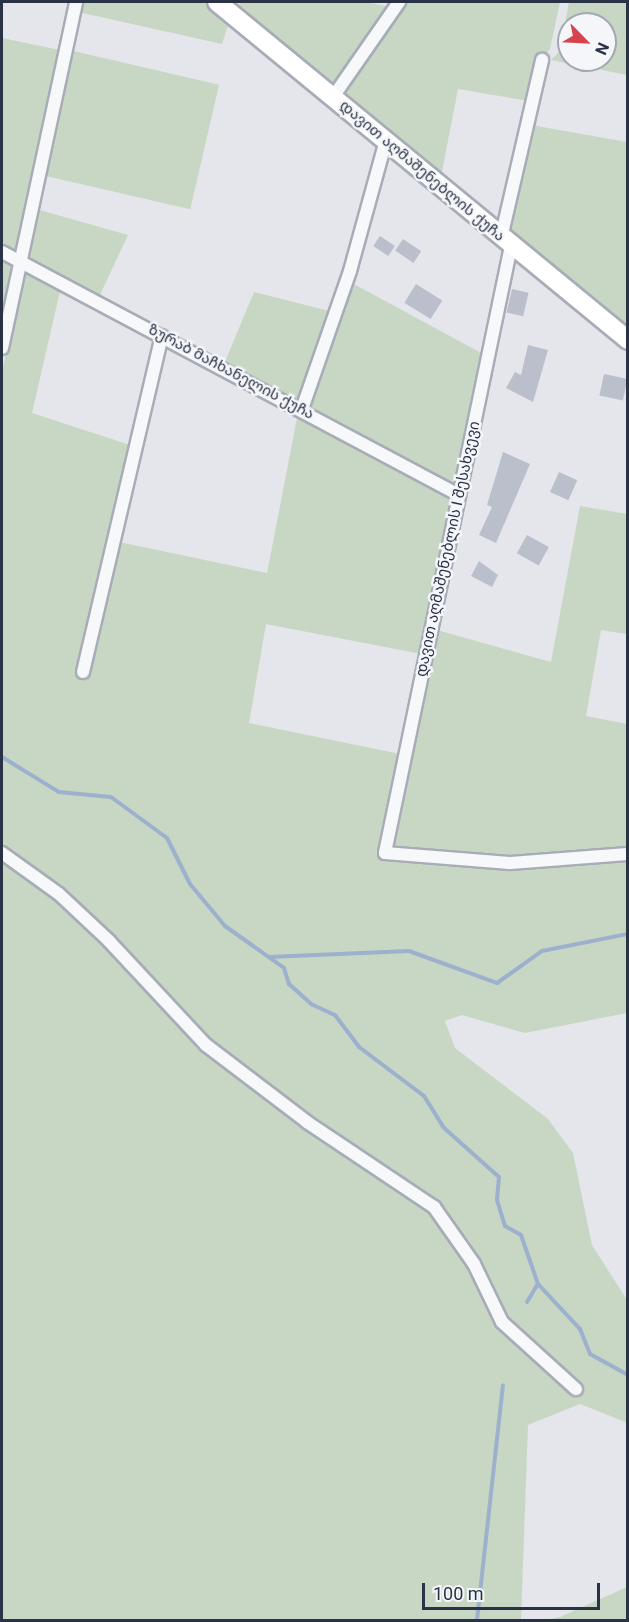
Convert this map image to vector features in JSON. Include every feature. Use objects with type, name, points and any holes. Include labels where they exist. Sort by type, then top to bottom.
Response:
[{"type":"street","points":[[2,348],[76,2]]},
{"type":"street","name":"დავით აღმაშენებლის ქუჩა","points":[[217,2],[627,340]]},
{"type":"street","points":[[333,97],[399,2]]},
{"type":"street","name":"დავით აღმაშენებლის I შესახვევი","points":[[542,60],[459,495],[385,853],[510,863],[627,854]]},
{"type":"street","points":[[302,409],[350,271],[386,140]]},
{"type":"street","name":"ზურაბ მაჩხანელის ქუჩა","points":[[2,252],[302,409],[459,495]]},
{"type":"street","points":[[83,672],[162,336]]},
{"type":"street","points":[[2,853],[59,894],[109,941],[206,1045],[299,1117],[434,1207],[474,1264],[502,1322],[576,1389]]},
{"type":"green space","points":[[80,2],[209,2],[230,19],[222,44],[78,12]]},
{"type":"green space","points":[[240,2],[366,2],[394,8],[334,89],[238,12]]},
{"type":"green space","points":[[404,2],[560,2],[550,49],[538,63],[529,101],[458,89],[441,177],[341,94]]},
{"type":"green space","points":[[569,2],[627,2],[627,75],[612,72],[617,72],[617,12],[567,12]]},
{"type":"green space","points":[[2,38],[60,50],[17,255],[2,247]]},
{"type":"green space","points":[[69,50],[219,85],[190,209],[40,175]]},
{"type":"green space","points":[[531,125],[627,142],[627,332],[507,230]]},
{"type":"green space","points":[[36,209],[128,235],[98,299],[25,260]]},
{"type":"green space","points":[[2,256],[15,263],[5,316],[2,315]]},
{"type":"green space","points":[[24,269],[61,287],[32,413],[133,446],[79,679],[85,680],[119,542],[267,573],[298,413],[462,506],[437,630],[551,662],[580,506],[627,514],[627,634],[601,630],[586,716],[627,724],[627,1013],[525,1033],[462,1015],[445,1021],[455,1048],[548,1119],[573,1153],[592,1245],[627,1300],[628,1423],[580,1404],[528,1425],[521,1620],[2,1620],[2,372]],"holes":[[[266,624],[421,654],[400,754],[249,723]]]},
{"type":"green space","points":[[352,283],[483,354],[456,479],[449,482],[311,409],[308,404]]},
{"type":"green space","points":[[254,292],[333,312],[299,402],[224,364]]},
{"type":"green space","points":[[627,1587],[627,1620],[544,1620],[560,1617]]},
{"type":"building","points":[[380,236],[395,246],[388,256],[373,246]]},
{"type":"building","points":[[403,239],[421,251],[413,263],[395,251]]},
{"type":"building","points":[[416,284],[442,300],[431,319],[404,303]]},
{"type":"building","points":[[512,289],[529,293],[523,316],[507,312]]},
{"type":"building","points":[[528,345],[548,350],[533,402],[506,388],[515,372],[521,375]]},
{"type":"building","points":[[604,374],[627,379],[623,401],[599,396]]},
{"type":"building","points":[[503,452],[530,464],[496,543],[479,535],[492,507],[487,505]]},
{"type":"building","points":[[559,472],[577,480],[568,500],[550,492]]},
{"type":"building","points":[[527,535],[549,547],[539,565],[517,553]]},
{"type":"building","points":[[479,561],[498,575],[492,587],[471,576]]},
{"type":"waterway","points":[[2,757],[59,792],[111,797],[167,838],[190,884],[225,926],[284,968],[289,984],[311,1004],[335,1015],[359,1047],[424,1096],[443,1127],[499,1177],[497,1200],[505,1226],[521,1235],[538,1284],[580,1329],[590,1354],[628,1375]]},
{"type":"waterway","points":[[269,957],[409,951],[497,983],[542,951],[628,934]]},
{"type":"waterway","points":[[527,1302],[538,1284]]},
{"type":"waterway","points":[[477,1620],[503,1385]]}]
